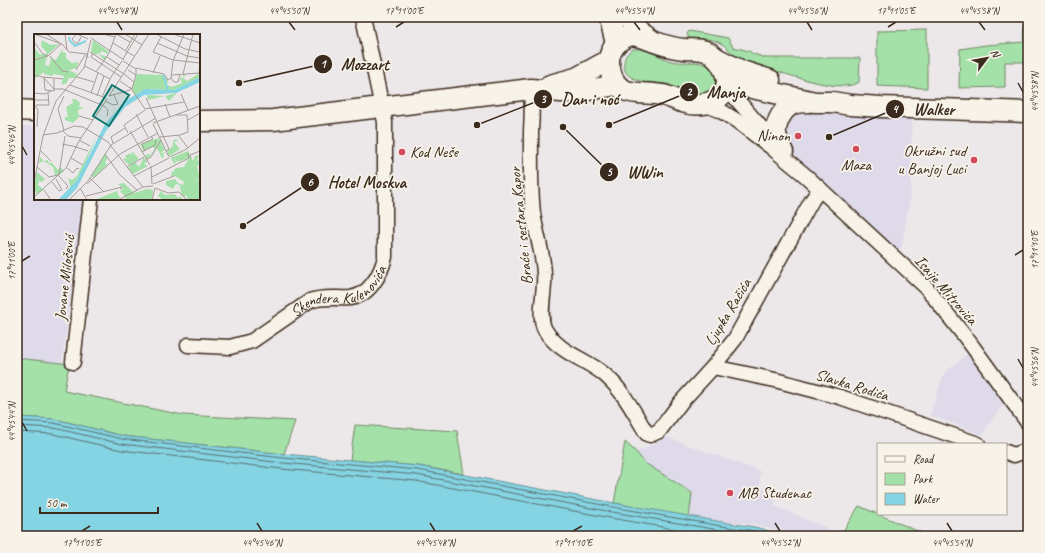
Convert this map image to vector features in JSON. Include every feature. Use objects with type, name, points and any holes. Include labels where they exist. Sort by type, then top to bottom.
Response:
[{"type":"main road","points":[[609,17],[612,75],[616,85],[620,88],[632,92],[664,95],[688,104],[704,104],[714,101],[722,95],[726,87],[725,73],[716,58]]},
{"type":"main road","points":[[627,17],[640,32],[654,42]]},
{"type":"main road","points":[[200,121],[273,120],[533,89],[576,78],[612,52],[625,37],[631,35],[639,36],[670,47],[704,50],[742,71],[803,90],[824,102]]},
{"type":"main road","points":[[533,89],[578,92],[616,85]]},
{"type":"main road","points":[[726,87],[735,85],[743,86],[824,102],[851,105],[1028,112]]},
{"type":"main road","points":[[783,152],[776,137],[777,125],[782,114],[792,104],[824,102]]},
{"type":"main road","points":[[17,110],[34,112]]},
{"type":"street","name":"Skendera Kulenovića","points":[[188,346],[230,347],[252,341],[310,300],[317,298],[353,298],[366,292],[381,270],[385,258],[385,122],[363,17]]},
{"type":"street","name":"Isaije Mitrovića","points":[[726,87],[806,176]]},
{"type":"street","name":"Braće i sestara Kapor","points":[[533,89],[531,174],[532,201],[533,214],[545,274],[542,317],[544,328],[551,338],[563,349],[598,368],[607,376],[616,386],[647,434]]},
{"type":"street","name":"Isaije Mitrovića","points":[[704,104],[721,111],[737,121],[771,147],[806,176],[926,287],[970,343],[1028,423]]},
{"type":"street","name":"Ljupka Račića","points":[[647,434],[653,435],[659,431],[681,402],[713,367],[735,339],[812,200],[820,189]]},
{"type":"street","name":"Jovane Milošević","points":[[74,362],[91,200]]},
{"type":"street","name":"Slavka Rodića","points":[[713,367],[775,380],[840,397],[975,443]]},
{"type":"street","points":[[1007,452],[1014,455],[1028,450]]},
{"type":"shaded area","points":[[802,109],[839,114],[912,119],[911,191],[902,246],[898,252],[788,148],[785,141],[785,123],[793,114]]},
{"type":"shaded area","points":[[17,125],[34,127],[34,200],[84,200],[62,363],[17,358]]},
{"type":"shaded area","points":[[969,353],[1005,404],[1000,408],[982,435],[930,415],[944,373]]},
{"type":"shaded area","points":[[663,436],[760,471],[760,487],[776,492],[775,506],[841,534],[840,536],[791,536],[754,524],[728,523],[689,518],[692,493],[645,463],[636,452],[657,443]]},
{"type":"green space","points":[[1025,17],[1028,17],[1028,62],[1005,62],[1005,87],[959,88],[960,49],[1024,42]]},
{"type":"green space","points":[[927,30],[927,88],[877,86],[877,31]]},
{"type":"green space","points":[[689,31],[728,38],[733,47],[767,58],[860,58],[859,82],[852,85],[829,85],[754,65],[739,59],[716,41],[689,38],[687,34]]},
{"type":"green space","points":[[633,49],[648,51],[671,61],[696,62],[707,65],[712,69],[715,75],[716,84],[706,95],[691,95],[667,84],[647,82],[659,85],[637,80],[627,74],[624,64],[626,55]]},
{"type":"green space","points":[[17,358],[69,364],[64,391],[183,415],[295,421],[284,454],[123,436],[55,419],[17,417]]},
{"type":"green space","points":[[355,425],[457,431],[464,474],[418,466],[350,460]]},
{"type":"green space","points":[[625,442],[645,463],[692,493],[689,518],[614,503]]},
{"type":"green space","points":[[859,506],[929,536],[840,536]]},
{"type":"water","points":[[17,417],[55,419],[123,436],[284,454],[418,466],[614,503],[755,527],[787,536],[17,536]]},
{"type":"place","name":"Mozzart","points":[[239,83]]},
{"type":"place","name":"Dan i noć","points":[[477,125]]},
{"type":"place","name":"Manja","points":[[609,125]]},
{"type":"place","name":"WWin","points":[[563,127]]},
{"type":"place","name":"Ninon","points":[[798,136]]},
{"type":"place","name":"Walker","points":[[829,137]]},
{"type":"place","name":"Maza","points":[[856,149]]},
{"type":"place","name":"Kod Neše","points":[[402,152]]},
{"type":"place","name":"Okružni sud u Banjoj Luci","points":[[974,160]]},
{"type":"place","name":"Hotel Moskva","points":[[243,226]]},
{"type":"place","name":"MB Studenac","points":[[730,493]]}]
